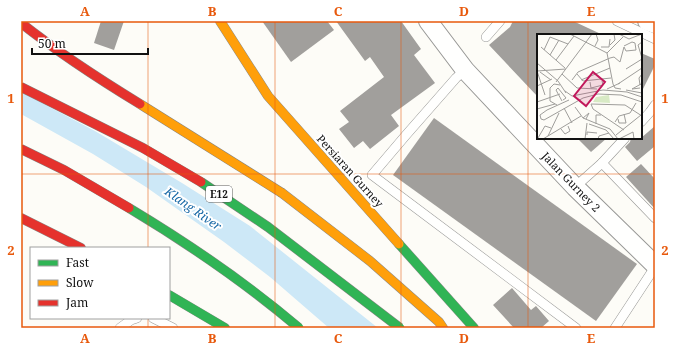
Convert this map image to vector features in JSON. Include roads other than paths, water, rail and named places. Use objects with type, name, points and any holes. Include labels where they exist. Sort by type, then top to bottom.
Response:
[{"type":"main road","name":"Persiaran Gurney","points":[[220,21],[268,96],[474,328]]},
{"type":"main road","points":[[21,23],[42,40],[82,68],[282,193],[370,261],[444,328]]},
{"type":"main road","name":"E12","points":[[21,87],[143,148],[212,189],[268,227],[400,328]]},
{"type":"main road","points":[[21,149],[99,190],[164,229],[227,272],[299,328]]},
{"type":"main road","points":[[21,218],[79,247]]},
{"type":"main road","points":[[170,296],[225,328]]},
{"type":"street","name":"Jalan Gurney 2","points":[[428,21],[465,70],[575,187],[655,266]]},
{"type":"street","points":[[647,21],[655,24]]},
{"type":"lane","points":[[486,37],[500,21]]},
{"type":"lane","points":[[617,21],[655,39]]},
{"type":"lane","points":[[465,70],[456,78],[372,175],[576,328]]},
{"type":"lane","points":[[642,121],[655,105]]},
{"type":"lane","points":[[575,187],[602,163],[625,139]]},
{"type":"lane","points":[[602,163],[655,218]]},
{"type":"lane","points":[[615,328],[655,266]]},
{"type":"lane","points":[[120,328],[134,319]]},
{"type":"lane","points":[[155,319],[173,328]]},
{"type":"water","name":"Klang River","points":[[21,92],[95,131],[250,226],[378,328],[329,328],[270,277],[224,242],[146,187],[93,154],[21,114]]}]
